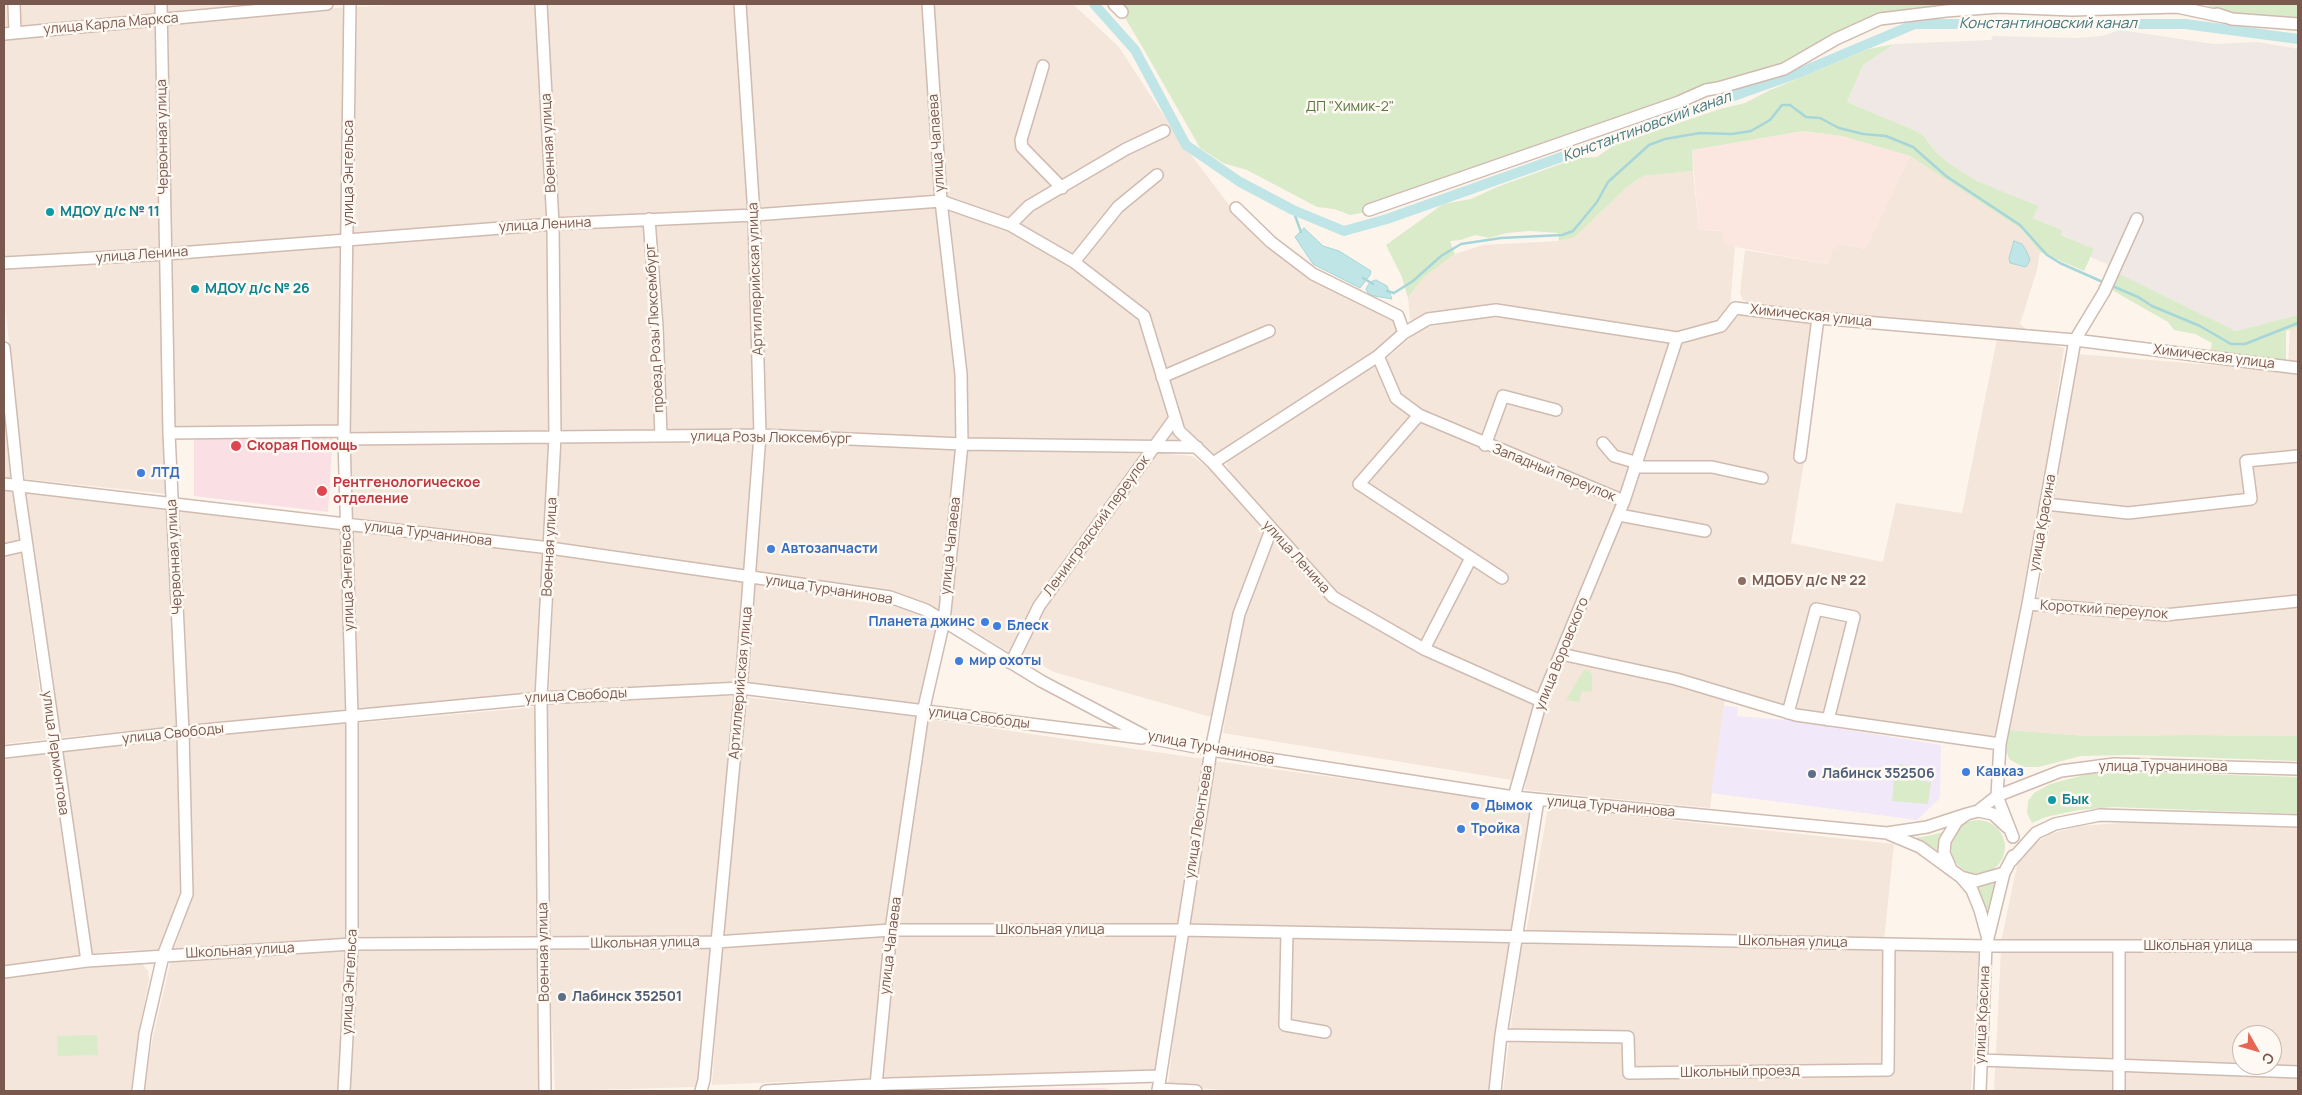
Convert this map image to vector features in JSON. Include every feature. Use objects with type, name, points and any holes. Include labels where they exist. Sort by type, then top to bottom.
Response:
[{"type":"street","name":"улица Карла Маркса","points":[[14,4],[9,33],[327,4]]},
{"type":"street","name":"Червонная улица","points":[[161,4],[168,433],[183,732],[187,894],[163,956]]},
{"type":"street","name":"улица Энгельса","points":[[344,1091],[352,944],[352,716],[344,435],[350,4]]},
{"type":"street","name":"Военная улица","points":[[542,4],[553,224],[555,437],[541,698],[545,1091]]},
{"type":"street","name":"Артиллерийская улица","points":[[701,1091],[704,1080],[751,578],[760,435],[754,215],[740,4]]},
{"type":"street","name":"улица Чапаева","points":[[876,1085],[891,930],[923,712],[944,621],[962,444],[961,374],[941,201],[928,4]]},
{"type":"street","points":[[2198,4],[2224,17]]},
{"type":"street","points":[[1369,210],[1670,106],[1706,90],[1784,69],[1836,40],[1880,19],[1999,7],[2072,10],[2178,7],[2224,17],[2298,24]]},
{"type":"street","points":[[1044,66],[1021,140],[1022,147],[1062,188]]},
{"type":"street","points":[[1010,225],[1029,206],[1126,149],[1164,131]]},
{"type":"street","points":[[1074,262],[1118,206],[1158,175]]},
{"type":"street","name":"улица Ленина","points":[[4,263],[166,254],[348,238],[553,224],[754,215],[941,201],[1010,225],[1074,262],[1144,316],[1179,431],[1213,463],[1270,530],[1332,597],[1424,649],[1541,701]]},
{"type":"street","points":[[1213,463],[1378,356],[1404,333],[1398,316],[1313,274],[1270,242],[1236,208]]},
{"type":"street","name":"проезд Розы Люксембург","points":[[649,219],[657,327],[661,436]]},
{"type":"street","name":"улица Красина","points":[[2013,837],[1997,796],[2000,744],[2028,604],[2074,340],[2104,292],[2137,219]]},
{"type":"street","name":"Химическая улица","points":[[1404,333],[1428,319],[1496,310],[1677,338],[1721,326],[1735,308],[1818,318],[2074,340],[2298,368]]},
{"type":"street","points":[[1800,457],[1818,318]]},
{"type":"street","points":[[1162,377],[1269,331]]},
{"type":"street","name":"улица Воровского","points":[[1514,797],[1541,701],[1619,515],[1637,465],[1677,338]]},
{"type":"street","name":"улица Лермонтова","points":[[4,348],[26,545],[54,747],[87,961]]},
{"type":"street","name":"Западный переулок","points":[[1378,356],[1396,398],[1419,415],[1624,501]]},
{"type":"street","name":"Западный переулок","points":[[1485,444],[1503,396],[1556,410]]},
{"type":"street","points":[[1419,415],[1358,484],[1502,578]]},
{"type":"street","name":"Ленинградский переулок","points":[[1011,663],[1039,606],[1175,418]]},
{"type":"street","name":"улица Розы Люксембург","points":[[168,433],[555,437],[760,435],[962,444],[1154,448],[1197,447]]},
{"type":"street","points":[[1603,442],[1614,456],[1637,465],[1712,467],[1762,478]]},
{"type":"street","points":[[2046,504],[2128,513],[2251,499],[2246,461],[2298,456]]},
{"type":"street","name":"улица Турчанинова","points":[[4,484],[18,484],[550,548],[890,597],[926,610],[1041,681],[1149,738],[1211,750],[1538,800],[1887,833],[1926,828],[1972,813],[1997,796],[2061,771],[2114,764],[2298,769]]},
{"type":"street","points":[[1619,515],[1705,531]]},
{"type":"street","name":"улица Леонтьева","points":[[1158,1090],[1181,930],[1211,750],[1239,614],[1270,530]]},
{"type":"street","points":[[4,550],[26,545]]},
{"type":"street","points":[[1424,649],[1471,558]]},
{"type":"street","name":"Короткий переулок","points":[[2028,604],[2165,616],[2298,601]]},
{"type":"street","points":[[1788,713],[1816,608],[1854,617],[1828,720]]},
{"type":"street","points":[[1561,654],[1676,679],[1788,713],[2000,744]]},
{"type":"street","name":"улица Свободы","points":[[4,752],[183,732],[541,698],[741,688],[923,712],[1149,738]]},
{"type":"street","points":[[1495,1091],[1501,1035],[1538,800]]},
{"type":"street","points":[[1972,813],[1993,814],[2002,820],[2013,837],[2015,850],[2004,873],[1976,881],[1962,877],[1951,869],[1944,853],[1945,841],[1956,821],[1972,813]]},
{"type":"street","points":[[2011,861],[2036,833],[2055,824],[2100,815],[2298,822]]},
{"type":"street","name":"улица Турчанинова","points":[[1887,833],[1920,846],[1951,869]]},
{"type":"street","name":"улица Красина","points":[[1980,1091],[1987,943],[2004,873]]},
{"type":"street","name":"улица Красина","points":[[1962,877],[1972,890],[1980,910],[1987,943]]},
{"type":"street","name":"Школьная улица","points":[[4,972],[87,961],[352,944],[716,942],[891,930],[1181,930],[1890,944],[1987,943],[2119,947],[2298,946]]},
{"type":"street","points":[[1287,932],[1285,1025],[1325,1032]]},
{"type":"street","name":"Школьный проезд","points":[[1501,1035],[1628,1037],[1629,1073],[1888,1070],[1890,944]]},
{"type":"street","points":[[2119,947],[2117,1067],[2119,1091]]},
{"type":"street","points":[[138,1091],[145,1034],[163,956]]},
{"type":"street","points":[[1981,1060],[2117,1067],[2298,1072]]},
{"type":"street","points":[[766,1091],[876,1085],[1159,1076]]},
{"type":"street","points":[[1158,1090],[1196,1091]]},
{"type":"shaded area","points":[[4,4],[156,4],[156,14],[4,30]]},
{"type":"shaded area","points":[[165,4],[277,4],[165,14]]},
{"type":"shaded area","points":[[406,4],[536,4],[549,220],[353,233],[357,7]]},
{"type":"shaded area","points":[[545,4],[736,4],[750,210],[557,219]]},
{"type":"shaded area","points":[[744,4],[925,4],[936,198],[758,208]]},
{"type":"shaded area","points":[[933,4],[1073,4],[1119,47],[1179,139],[1242,222],[1285,260],[1395,317],[1398,326],[1397,335],[1388,344],[1215,456],[1194,439],[1175,411],[1147,313],[1072,256],[945,199]]},
{"type":"shaded area","points":[[347,7],[343,234],[171,247],[166,23]]},
{"type":"shaded area","points":[[156,25],[160,249],[4,259],[4,40]]},
{"type":"shaded area","points":[[2120,30],[2214,44],[2258,42],[2298,49],[2298,315],[2236,331],[2110,270],[2107,264],[2090,257],[2093,249],[2060,234],[2062,230],[2033,218],[2037,206],[1977,181],[1947,162],[1932,148],[1924,136],[1914,130],[1847,102],[1863,65],[1894,44],[1991,40],[1993,36],[2077,38],[2102,36]]},
{"type":"shaded area","points":[[1803,131],[1842,136],[1910,156],[1865,249],[1838,243],[1836,250],[1832,249],[1828,264],[1724,245],[1723,231],[1699,230],[1692,150]]},
{"type":"shaded area","points":[[1910,156],[2021,229],[2040,252],[2037,270],[2020,324],[2026,329],[2021,331],[1863,320],[1751,305],[1743,300],[1740,293],[1745,250],[1828,264],[1832,249],[1838,243],[1865,249]]},
{"type":"shaded area","points":[[1693,171],[1699,230],[1723,231],[1735,246],[1730,308],[1721,320],[1689,333],[1493,308],[1410,320],[1408,298],[1424,277],[1455,254],[1483,245],[1559,241],[1575,237],[1627,187],[1643,176]]},
{"type":"shaded area","points":[[937,206],[957,377],[957,438],[764,430],[759,219]]},
{"type":"shaded area","points":[[949,209],[1010,231],[1072,267],[1142,323],[1167,413],[1180,444],[966,439]]},
{"type":"shaded area","points":[[750,218],[757,430],[560,432],[557,229]]},
{"type":"shaded area","points":[[547,230],[551,432],[350,434],[353,244]]},
{"type":"shaded area","points":[[343,244],[341,427],[174,431],[172,257]]},
{"type":"shaded area","points":[[161,257],[167,494],[25,479],[4,300],[4,269]]},
{"type":"shaded area","points":[[1741,314],[1812,321],[1795,460],[1804,462],[1791,543],[1883,562],[1896,503],[1962,513],[1997,339],[2045,343],[2064,348],[2042,502],[2023,609],[1996,737],[1799,712],[1568,650],[1674,356],[1682,344],[1711,334]]},
{"type":"shaded area","points":[[1507,317],[1672,341],[1622,495],[1421,413],[1398,395],[1383,362],[1421,328],[1482,318]]},
{"type":"shaded area","points":[[2298,327],[2298,365],[2288,365],[2290,329]]},
{"type":"shaded area","points":[[2078,354],[2298,372],[2298,452],[2243,457],[2244,494],[2129,509],[2053,500]]},
{"type":"shaded area","points":[[1374,362],[1389,394],[1431,426],[1619,505],[1539,693],[1419,640],[1362,609],[1333,589],[1231,473],[1226,464],[1233,454]]},
{"type":"shaded area","points":[[4,384],[13,479],[4,479]]},
{"type":"shaded area","points":[[333,433],[328,512],[194,496],[194,438]]},
{"type":"shaded area","points":[[756,438],[747,571],[556,545],[559,442]]},
{"type":"shaded area","points":[[765,439],[957,448],[940,610],[891,591],[755,572]]},
{"type":"shaded area","points":[[550,443],[546,543],[350,517],[350,444]]},
{"type":"shaded area","points":[[968,448],[1143,452],[1035,605],[1011,653],[949,616]]},
{"type":"shaded area","points":[[1154,453],[1192,456],[1212,470],[1266,530],[1236,609],[1211,717],[1054,672],[1023,655],[1043,608]]},
{"type":"shaded area","points":[[2298,461],[2298,598],[2164,612],[2037,600],[2053,508],[2129,516],[2255,500],[2253,464]]},
{"type":"shaded area","points":[[4,491],[13,491],[46,739],[4,744]]},
{"type":"shaded area","points":[[25,493],[169,509],[178,726],[57,738]]},
{"type":"shaded area","points":[[180,510],[341,530],[347,712],[189,725]]},
{"type":"shaded area","points":[[352,531],[545,554],[538,693],[356,710]]},
{"type":"shaded area","points":[[1273,537],[1330,600],[1536,703],[1512,780],[1223,733],[1239,633]]},
{"type":"shaded area","points":[[555,555],[747,581],[734,684],[549,691]]},
{"type":"shaded area","points":[[754,583],[887,600],[938,621],[919,704],[744,683]]},
{"type":"shaded area","points":[[2298,605],[2298,736],[2087,736],[2009,730],[2034,610],[2167,618]]},
{"type":"shaded area","points":[[1565,660],[1677,685],[1725,699],[1710,808],[1525,790],[1527,768],[1548,701]]},
{"type":"shaded area","points":[[721,695],[735,697],[712,937],[549,939],[545,703],[641,697]]},
{"type":"shaded area","points":[[745,697],[919,717],[887,926],[719,936]]},
{"type":"shaded area","points":[[1724,706],[1738,707],[1737,716],[1787,720],[1941,745],[1940,798],[1917,820],[1711,793]]},
{"type":"shaded area","points":[[536,707],[540,939],[355,939],[359,898],[358,723]]},
{"type":"shaded area","points":[[928,719],[1204,759],[1177,926],[898,923],[899,894]]},
{"type":"shaded area","points":[[347,722],[347,906],[345,939],[174,949],[193,896],[190,737]]},
{"type":"shaded area","points":[[180,738],[182,898],[161,951],[125,950],[92,954],[59,750]]},
{"type":"shaded area","points":[[51,752],[83,957],[4,968],[4,756]]},
{"type":"shaded area","points":[[1214,761],[1532,804],[1513,932],[1186,926]]},
{"type":"shaded area","points":[[1548,807],[1894,844],[1884,941],[1526,933]]},
{"type":"shaded area","points":[[2134,822],[2298,828],[2298,942],[2001,942],[2018,861],[2028,848],[2050,834],[2079,826]]},
{"type":"shaded area","points":[[1176,934],[1156,1072],[883,1078],[895,935]]},
{"type":"shaded area","points":[[1185,935],[1510,943],[1490,1091],[1236,1091],[1168,1086]]},
{"type":"shaded area","points":[[886,936],[873,1078],[712,1085],[721,946]]},
{"type":"shaded area","points":[[1521,943],[1979,950],[1971,1091],[1503,1091]]},
{"type":"shaded area","points":[[712,946],[698,1087],[555,1091],[549,949]]},
{"type":"shaded area","points":[[357,947],[540,949],[539,1091],[350,1091]]},
{"type":"shaded area","points":[[345,949],[341,1091],[144,1091],[153,1036],[171,960]]},
{"type":"shaded area","points":[[2298,950],[2298,1091],[1994,1091],[2001,951]]},
{"type":"shaded area","points":[[137,962],[148,971],[149,980],[139,1030],[131,1091],[4,1091],[4,978]]},
{"type":"shaded area","points":[[1104,1088],[1115,1091],[998,1091],[998,1089]]},
{"type":"green space","name":"ДП \"Химик-2\"","points":[[1112,4],[2191,4],[2188,11],[2035,10],[1880,20],[1743,81],[1367,212],[1350,215],[1334,209],[1317,207],[1247,170],[1223,163],[1200,148],[1122,13]]},
{"type":"green space","points":[[2206,4],[2298,4],[2298,25],[2223,14]]},
{"type":"green space","points":[[1894,44],[1863,65],[1847,102],[1914,130],[1924,136],[1932,148],[1947,162],[1977,181],[2038,206],[2033,218],[2062,230],[2061,235],[2094,249],[2084,271],[2040,252],[2021,229],[1910,156],[1842,136],[1803,131],[1692,150],[1693,171],[1643,176],[1627,187],[1575,237],[1559,241],[1558,233],[1530,231],[1507,233],[1489,238],[1475,235],[1461,240],[1450,241],[1455,254],[1424,277],[1408,298],[1402,277],[1386,245],[1443,204],[1471,199],[1497,187],[1577,158],[1597,157],[1614,145],[1720,109],[1745,103],[1768,91],[1869,49]]},
{"type":"green space","points":[[2119,274],[2236,331],[2298,315],[2298,327],[2286,331],[2286,364],[2210,354],[2212,343],[2195,334],[2174,330],[2168,322],[2110,289]]},
{"type":"green space","points":[[1584,670],[1588,670],[1592,675],[1592,692],[1582,691],[1579,702],[1566,700]]},
{"type":"green space","points":[[2009,730],[2087,736],[2298,736],[2298,761],[2134,755],[2081,756],[2039,767],[2023,767],[2009,759],[2006,749]]},
{"type":"green space","points":[[1899,764],[1924,768],[1922,781],[1931,782],[1928,804],[1892,801],[1894,779],[1897,778]]},
{"type":"green space","points":[[2129,772],[2298,777],[2298,814],[2114,807],[2079,810],[2046,817],[2032,823],[2027,813],[2028,801],[2034,793],[2050,784],[2088,774]]},
{"type":"green space","points":[[1973,820],[1983,820],[1993,824],[2001,832],[2005,847],[2001,862],[1993,870],[1983,874],[1973,874],[1963,870],[1955,862],[1951,852],[1951,842],[1955,832],[1963,824]]},
{"type":"green space","points":[[1943,832],[1938,851],[1915,838],[1932,835]]},
{"type":"green space","points":[[1997,880],[1989,912],[1973,883]]},
{"type":"green space","points":[[97,1035],[98,1055],[58,1056],[57,1036]]},
{"type":"water","points":[[1304,228],[1323,246],[1339,251],[1371,271],[1360,288],[1313,264],[1295,237]]},
{"type":"water","points":[[2014,241],[2022,244],[2027,252],[2030,260],[2026,267],[2010,263],[2009,258]]},
{"type":"water","points":[[1376,280],[1387,286],[1392,299],[1369,295],[1366,289],[1370,282]]},
{"type":"waterway","name":"Константиновский канал","points":[[1094,4],[1135,50],[1186,145],[1240,182],[1293,210],[1344,231],[1387,219],[1801,72],[1915,24],[2185,24],[2298,39]]},
{"type":"waterway","points":[[1387,291],[1394,293],[1413,281],[1441,256],[1461,244],[1501,238],[1562,235],[1573,231],[1597,202],[1608,182],[1649,145],[1665,139],[1700,133],[1732,134],[1751,131],[1770,120],[1782,105],[1790,105],[1806,117],[1820,118],[1839,128],[1863,134],[1886,136],[1913,147],[1946,176],[2020,225],[2047,255],[2060,263],[2105,283]]},
{"type":"waterway","points":[[1293,210],[1301,232]]},
{"type":"waterway","points":[[1363,278],[1373,284]]},
{"type":"waterway","points":[[2110,285],[2138,297],[2152,306],[2200,326],[2231,344],[2245,344],[2298,323]]},
{"type":"place","name":"МДОУ д/с № 11","points":[[50,212]]},
{"type":"place","name":"МДОУ д/с № 26","points":[[195,289]]},
{"type":"place","name":"Скорая Помощь","points":[[236,446]]},
{"type":"place","name":"ЛТД","points":[[141,473]]},
{"type":"place","name":"Рентгенологическое отделение","points":[[322,491]]},
{"type":"place","name":"Автозапчасти","points":[[771,549]]},
{"type":"place","name":"МДОБУ д/с № 22","points":[[1742,581]]},
{"type":"place","name":"Планета джинс","points":[[985,622]]},
{"type":"place","name":"Блеск","points":[[997,626]]},
{"type":"place","name":"мир охоты","points":[[959,661]]},
{"type":"place","name":"Кавказ","points":[[1966,772]]},
{"type":"place","name":"Лабинск 352506","points":[[1812,774]]},
{"type":"place","name":"Бык","points":[[2052,800]]},
{"type":"place","name":"Дымок","points":[[1475,806]]},
{"type":"place","name":"Тройка","points":[[1461,829]]},
{"type":"place","name":"Лабинск 352501","points":[[562,997]]}]
